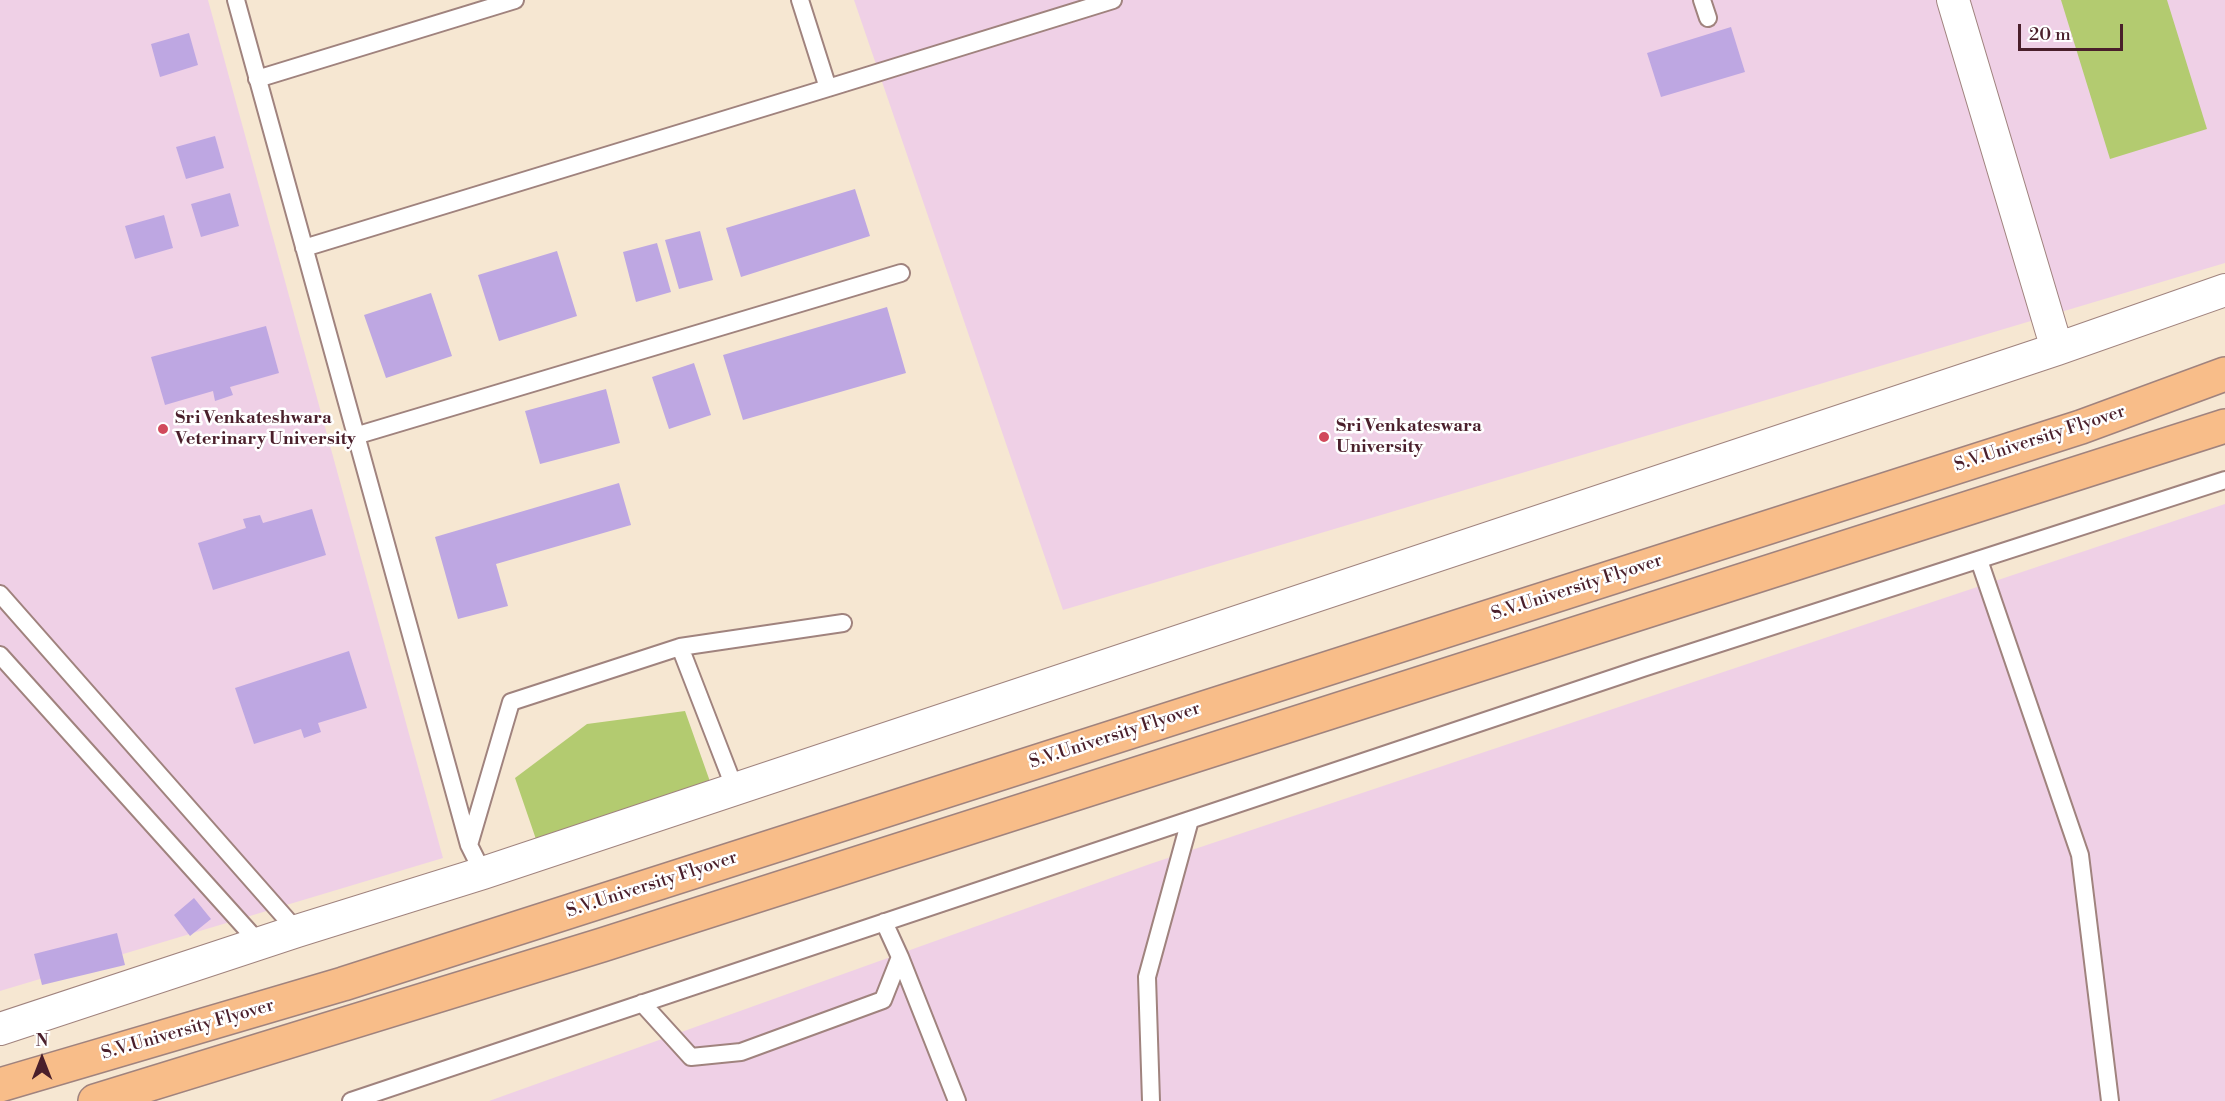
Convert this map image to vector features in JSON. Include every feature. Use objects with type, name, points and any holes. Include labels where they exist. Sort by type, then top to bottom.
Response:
[{"type":"main road","name":"S.V.University Flyover","points":[[0,1085],[332,987],[2081,427],[2225,375]]},
{"type":"main road","points":[[95,1101],[613,941],[2225,426]]},
{"type":"street","points":[[1953,0],[2057,349]]},
{"type":"street","points":[[0,1029],[297,931],[483,873],[2057,349],[2225,290]]},
{"type":"lane","points":[[236,0],[469,845],[483,873]]},
{"type":"lane","points":[[257,79],[515,0]]},
{"type":"lane","points":[[801,0],[828,88]]},
{"type":"lane","points":[[304,248],[1113,0]]},
{"type":"lane","points":[[1702,0],[1708,18]]},
{"type":"lane","points":[[355,436],[901,273]]},
{"type":"lane","points":[[351,1101],[1643,668],[2225,480]]},
{"type":"lane","points":[[1979,560],[2080,855],[2110,1101]]},
{"type":"lane","points":[[0,594],[297,931]]},
{"type":"lane","points":[[469,845],[511,702],[680,646],[843,623]]},
{"type":"lane","points":[[680,646],[735,789]]},
{"type":"lane","points":[[0,655],[260,944]]},
{"type":"lane","points":[[1151,1101],[1147,978],[1190,820]]},
{"type":"lane","points":[[884,922],[957,1101]]},
{"type":"lane","points":[[642,1003],[691,1057],[741,1052],[883,1000],[900,957]]},
{"type":"shaded area","name":"Sri Venkateshwara Veterinary University","points":[[0,0],[208,0],[443,858],[0,991]]},
{"type":"shaded area","name":"Sri Venkateswara University","points":[[854,0],[2225,0],[2225,263],[1063,610]]},
{"type":"shaded area","points":[[2225,504],[2225,1101],[489,1101],[1150,864]]},
{"type":"green space","points":[[2061,0],[2167,0],[2207,129],[2110,159]]},
{"type":"green space","points":[[685,711],[713,790],[539,848],[515,778],[587,724]]},
{"type":"building","points":[[1731,27],[1745,72],[1661,97],[1647,53]]},
{"type":"building","points":[[189,33],[198,65],[160,77],[151,44]]},
{"type":"building","points":[[215,136],[224,168],[186,179],[176,147]]},
{"type":"building","points":[[855,189],[870,236],[741,277],[726,228]]},
{"type":"building","points":[[230,193],[239,226],[201,237],[191,204]]},
{"type":"building","points":[[164,215],[173,248],[135,259],[125,226]]},
{"type":"building","points":[[700,231],[713,280],[679,289],[665,240]]},
{"type":"building","points":[[657,243],[671,292],[636,302],[623,252]]},
{"type":"building","points":[[557,251],[577,316],[499,341],[478,275]]},
{"type":"building","points":[[431,293],[452,356],[386,378],[364,315]]},
{"type":"building","points":[[887,307],[906,373],[743,420],[723,355]]},
{"type":"building","points":[[266,326],[279,373],[230,387],[233,395],[215,401],[213,391],[165,405],[151,357]]},
{"type":"building","points":[[694,363],[711,415],[669,429],[652,377]]},
{"type":"building","points":[[606,389],[620,443],[540,464],[525,411]]},
{"type":"building","points":[[619,483],[631,525],[496,564],[508,606],[458,619],[435,537]]},
{"type":"building","points":[[312,509],[326,555],[213,590],[198,543],[246,528],[243,519],[260,515],[263,523]]},
{"type":"building","points":[[349,651],[367,708],[318,723],[321,732],[304,738],[301,729],[254,744],[235,688]]},
{"type":"building","points":[[194,898],[211,919],[190,936],[174,915]]},
{"type":"building","points":[[117,933],[125,965],[42,985],[34,954]]},
{"type":"place","name":"Sri Venkateshwara Veterinary University","points":[[163,429]]},
{"type":"place","name":"Sri Venkateswara University","points":[[1324,437]]}]
